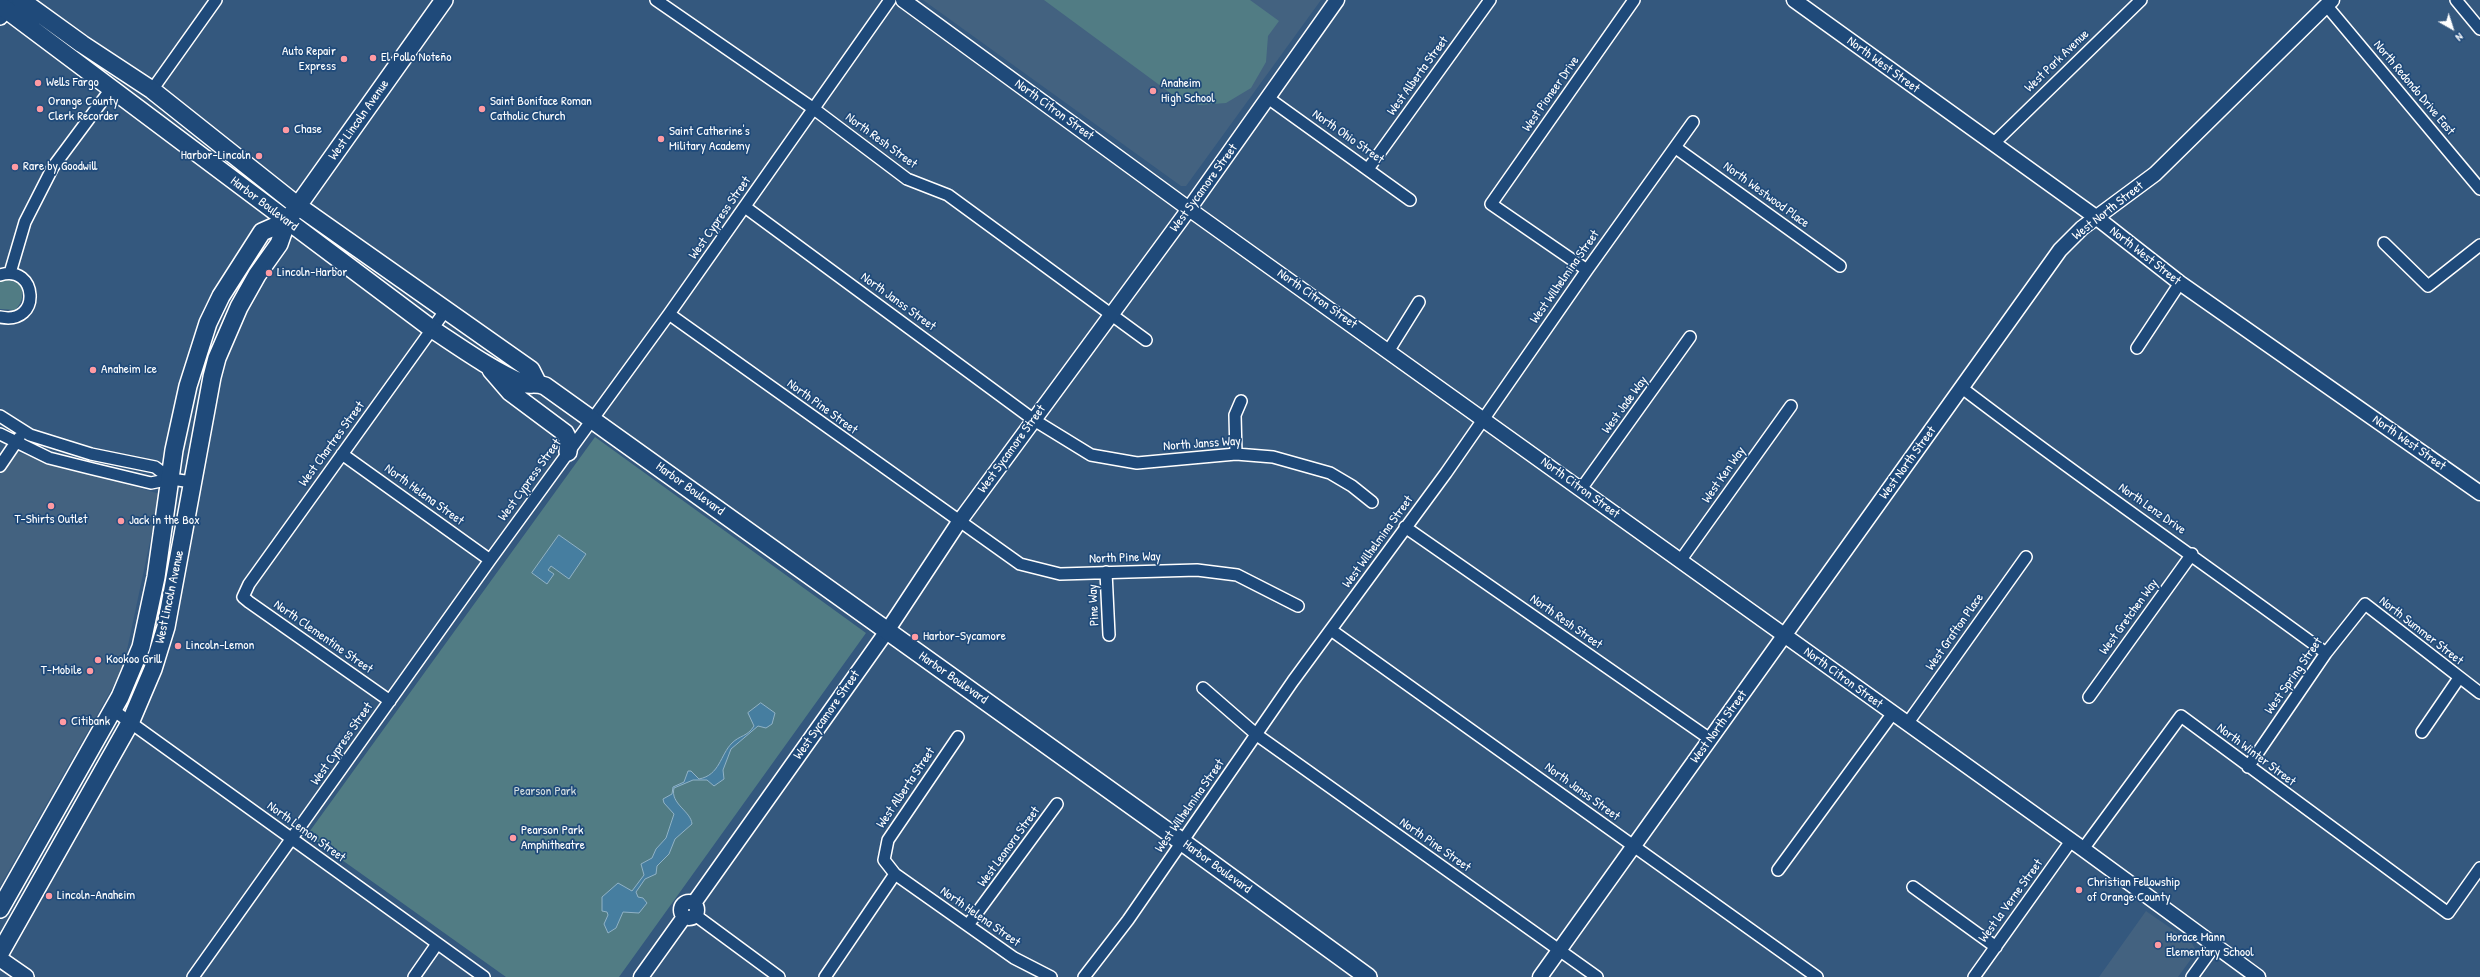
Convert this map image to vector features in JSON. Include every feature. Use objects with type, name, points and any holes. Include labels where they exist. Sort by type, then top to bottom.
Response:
[{"type":"main road","name":"Harbor Boulevard","points":[[21,0],[82,44],[152,90],[298,206],[445,311],[531,370],[537,382],[592,419],[1181,841],[1368,977]]},
{"type":"main road","name":"West Lincoln Avenue","points":[[0,953],[130,723],[153,669],[166,627],[206,404],[217,358],[239,307],[257,275],[279,244],[286,221],[444,0]]},
{"type":"main road","name":"Harbor Boulevard","points":[[4,8],[432,329],[489,366],[524,384],[537,382]]},
{"type":"main road","name":"West Lincoln Avenue","points":[[0,909],[113,710],[141,647],[156,577],[174,450],[188,386],[208,323],[221,296],[262,232],[286,221]]},
{"type":"main road","points":[[489,366],[510,392],[565,432],[569,441],[568,452]]},
{"type":"main road","points":[[0,960],[26,977]]},
{"type":"street","points":[[152,90],[216,0]]},
{"type":"street","name":"West Cypress Street","points":[[193,977],[490,560],[669,314],[890,0]]},
{"type":"street","name":"North Citron Street","points":[[903,0],[1189,209],[1389,350],[1784,636],[2083,849],[2258,977]]},
{"type":"street","name":"West Sycamore Street","points":[[640,977],[691,912],[887,631],[959,522],[1189,209],[1337,0]]},
{"type":"street","name":"West Alberta Street","points":[[1368,169],[1490,0]]},
{"type":"street","name":"West Pioneer Drive","points":[[1587,270],[1492,204],[1634,0]]},
{"type":"street","name":"North West Street","points":[[1794,0],[2097,218],[2180,283],[2480,493]]},
{"type":"street","name":"West Park Avenue","points":[[1993,144],[2141,0]]},
{"type":"street","points":[[2456,0],[2480,29]]},
{"type":"street","name":"North Resh Street","points":[[660,1],[814,109],[907,179],[948,195],[1146,340]]},
{"type":"street","name":"North Redondo Drive East","points":[[2329,3],[2480,189]]},
{"type":"street","name":"West North Street","points":[[1540,977],[2060,250],[2082,228],[2155,174],[2329,3]]},
{"type":"street","points":[[0,317],[7,318],[19,315],[25,310],[31,297],[25,281],[20,277],[5,274],[25,222],[53,168],[111,89]]},
{"type":"street","name":"North Ohio Street","points":[[1268,98],[1410,200]]},
{"type":"street","name":"West Wilhelmina Street","points":[[1084,977],[1128,920],[1181,841],[1257,735],[1293,681],[1406,527],[1693,122]]},
{"type":"street","name":"North Westwood Place","points":[[1676,148],[1840,266]]},
{"type":"street","name":"North Janss Street","points":[[745,207],[1034,420]]},
{"type":"street","points":[[2384,243],[2428,286],[2480,245]]},
{"type":"street","points":[[2137,348],[2180,283]]},
{"type":"street","points":[[1389,350],[1419,302]]},
{"type":"street","name":"West Chartres Street","points":[[244,594],[252,579],[445,311]]},
{"type":"street","name":"North Pine Street","points":[[669,314],[959,522]]},
{"type":"street","name":"West Jade Way","points":[[1582,489],[1690,337]]},
{"type":"street","name":"North Lenz Drive","points":[[1962,388],[2060,463],[2192,554],[2326,653]]},
{"type":"street","points":[[1236,454],[1236,415],[1240,401]]},
{"type":"street","name":"West Ken Way","points":[[1680,561],[1791,406]]},
{"type":"street","points":[[0,416],[23,430],[58,445],[92,454],[155,467],[171,479]]},
{"type":"street","name":"North Janss Way","points":[[1034,420],[1091,455],[1137,463],[1236,454],[1273,457],[1308,465],[1330,473],[1352,486],[1372,502]]},
{"type":"street","points":[[0,466],[23,430]]},
{"type":"street","points":[[0,434],[49,458],[89,468],[151,483],[171,479],[192,482]]},
{"type":"street","name":"North Helena Street","points":[[342,454],[490,560]]},
{"type":"street","name":"North Pine Way","points":[[959,522],[1020,564],[1060,574],[1197,570],[1238,575],[1298,606]]},
{"type":"street","name":"North Resh Street","points":[[1406,527],[1710,739]]},
{"type":"street","name":"West Gretchen Way","points":[[2089,697],[2192,554]]},
{"type":"street","name":"West Grafton Place","points":[[1907,724],[2026,556]]},
{"type":"street","name":"Pine Way","points":[[1106,572],[1109,635]]},
{"type":"street","name":"North Clementine Street","points":[[244,594],[243,597],[249,602],[390,701]]},
{"type":"street","name":"West Spring Street","points":[[2248,767],[2326,653],[2365,604]]},
{"type":"street","name":"North Summer Street","points":[[2365,604],[2480,693]]},
{"type":"street","name":"North Janss Street","points":[[1331,630],[1817,977]]},
{"type":"street","points":[[2422,732],[2459,678]]},
{"type":"street","name":"North Pine Street","points":[[1203,688],[1257,735],[1597,977]]},
{"type":"street","name":"North Lemon Street","points":[[113,710],[484,977]]},
{"type":"street","points":[[1778,870],[1893,713]]},
{"type":"street","name":"North Winter Street","points":[[2083,849],[2181,716],[2248,767],[2448,913],[2480,868]]},
{"type":"street","name":"West Alberta Street","points":[[894,874],[884,860],[888,840],[958,737]]},
{"type":"street","name":"West Leonora Street","points":[[968,925],[1057,804]]},
{"type":"street","name":"West la Verne Street","points":[[1974,977],[2071,841]]},
{"type":"street","points":[[825,977],[894,874]]},
{"type":"street","name":"North Helena Street","points":[[894,874],[1014,958],[1052,977]]},
{"type":"street","points":[[1913,887],[1996,947]]},
{"type":"street","points":[[691,912],[779,977]]},
{"type":"street","points":[[414,977],[437,944]]},
{"type":"street","points":[[2192,977],[2215,945]]},
{"type":"shaded area","name":"Anaheim High School","points":[[923,0],[1321,0],[1186,186],[1181,186]]},
{"type":"shaded area","points":[[16,452],[160,494],[123,669],[0,886],[0,474]]},
{"type":"shaded area","points":[[559,535],[586,554],[569,579],[551,566],[548,570],[554,574],[547,584],[532,573]]},
{"type":"shaded area","points":[[761,703],[775,713],[772,724],[766,728],[758,726],[731,749],[723,770],[724,779],[714,786],[707,780],[693,780],[674,788],[675,799],[691,819],[692,824],[675,839],[669,854],[657,866],[656,874],[645,879],[636,892],[638,897],[643,898],[647,903],[639,913],[623,912],[616,928],[608,933],[604,924],[608,915],[607,912],[602,911],[602,897],[618,883],[632,891],[644,875],[641,864],[652,858],[656,849],[666,838],[674,814],[664,803],[663,799],[672,794],[673,787],[684,782],[688,771],[691,771],[699,779],[706,777],[716,769],[732,743],[749,732],[754,726],[748,713]]},
{"type":"shaded area","name":"Horace Mann Elementary School","points":[[2146,911],[2192,943],[2195,949],[2194,955],[2178,977],[2099,977]]},
{"type":"green space","points":[[1044,0],[1250,0],[1279,21],[1268,36],[1266,62],[1251,88],[1226,103],[1199,105],[1173,95]]},
{"type":"green space","points":[[6,279],[20,284],[22,295],[21,301],[15,310],[0,309],[0,281]]},
{"type":"green space","name":"Pearson Park","points":[[595,437],[866,633],[619,977],[506,977],[307,835]]},
{"type":"place","name":"El Pollo Noteño","points":[[373,58]]},
{"type":"place","name":"Auto Repair Express","points":[[344,59]]},
{"type":"place","name":"Wells Fargo","points":[[38,83]]},
{"type":"place","name":"Anaheim High School","points":[[1153,91]]},
{"type":"place","name":"Orange County Clerk Recorder","points":[[40,109]]},
{"type":"place","name":"Saint Boniface Roman Catholic Church","points":[[482,109]]},
{"type":"place","name":"Chase","points":[[286,130]]},
{"type":"place","name":"Saint Catherine's Military Academy","points":[[661,139]]},
{"type":"place","name":"Harbor-Lincoln","points":[[259,156]]},
{"type":"place","name":"Rare by Goodwill","points":[[15,167]]},
{"type":"place","name":"Lincoln-Harbor","points":[[269,273]]},
{"type":"place","name":"Anaheim Ice","points":[[93,370]]},
{"type":"place","name":"T-Shirts Outlet","points":[[51,506]]},
{"type":"place","name":"Jack in the Box","points":[[121,521]]},
{"type":"place","name":"Harbor-Sycamore","points":[[915,637]]},
{"type":"place","name":"Lincoln-Lemon","points":[[178,646]]},
{"type":"place","name":"Kookoo Grill","points":[[98,660]]},
{"type":"place","name":"T-Mobile","points":[[90,671]]},
{"type":"place","name":"Citibank","points":[[63,722]]},
{"type":"place","name":"Pearson Park Amphitheatre","points":[[513,838]]},
{"type":"place","name":"Christian Fellowship of Orange County","points":[[2079,890]]},
{"type":"place","name":"Lincoln-Anaheim","points":[[49,896]]},
{"type":"place","name":"Horace Mann Elementary School","points":[[2158,945]]}]
